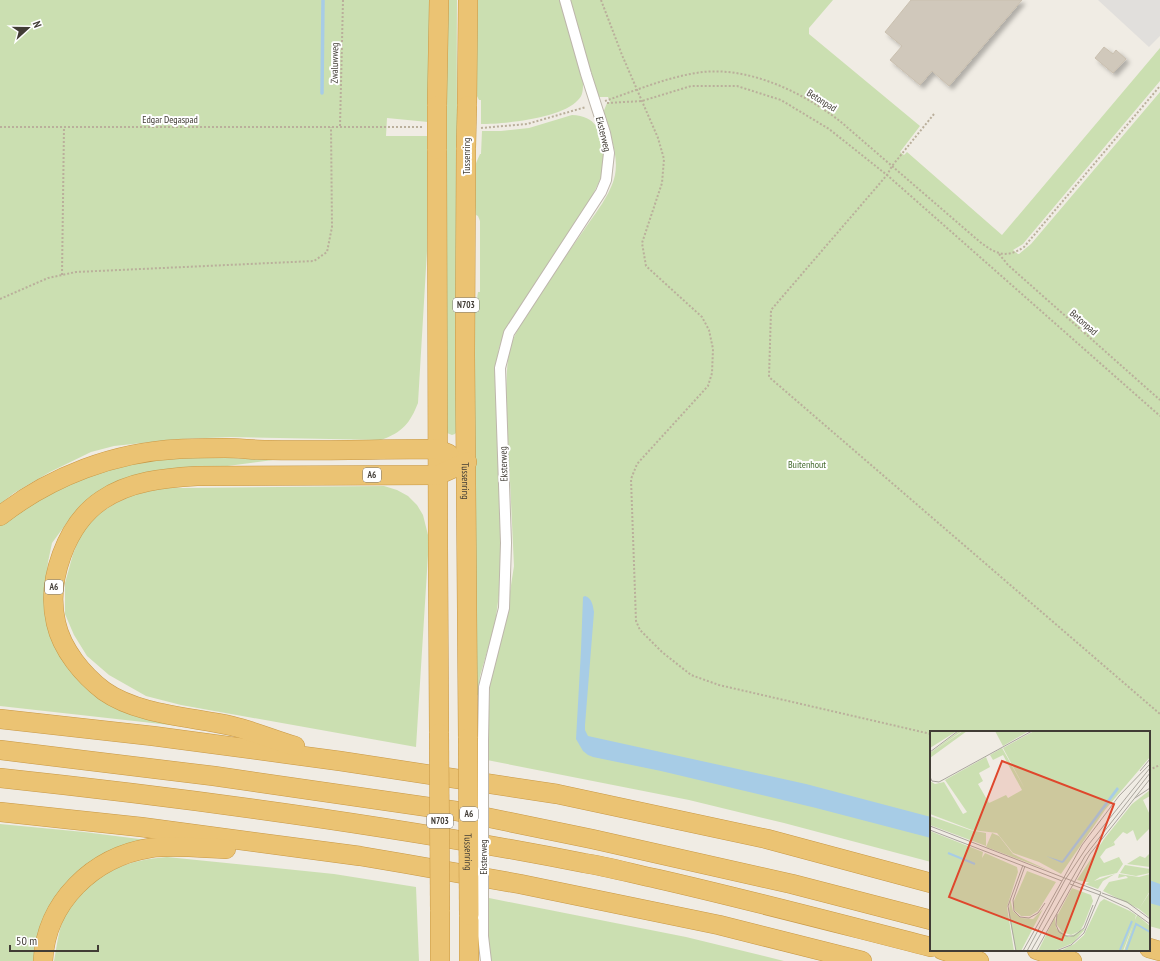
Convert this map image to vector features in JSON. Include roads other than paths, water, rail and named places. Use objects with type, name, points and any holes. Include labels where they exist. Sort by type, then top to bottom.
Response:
[{"type":"highway","name":"N703","points":[[439,0],[437,106],[437,449],[440,961]]},
{"type":"highway","name":"Tussenring","points":[[468,0],[466,355],[467,462],[475,740],[476,916],[469,961]]},
{"type":"highway","points":[[0,516],[32,494],[65,477],[112,460],[151,452],[178,449],[224,448],[266,450],[437,449],[467,462]]},
{"type":"highway","name":"A6","points":[[340,761],[233,726],[153,711],[135,706],[106,692],[95,683],[81,669],[70,654],[56,623],[54,602],[55,577],[74,528],[91,508],[116,491],[130,486],[161,479],[197,476],[438,475],[467,462]]},
{"type":"highway","name":"A6","points":[[0,719],[153,736],[340,761],[557,794],[767,839],[930,883]]},
{"type":"highway","name":"A6","points":[[0,750],[214,776],[456,811],[592,839],[785,882],[930,920]]},
{"type":"highway","points":[[0,778],[123,791],[290,813],[455,839],[587,863],[695,888],[930,947]]},
{"type":"highway","points":[[0,812],[141,827],[360,856],[520,884],[711,923],[862,961]]},
{"type":"highway","points":[[43,961],[49,929],[55,914],[65,898],[76,885],[88,875],[99,867],[124,855],[148,849],[178,847],[360,856]]},
{"type":"highway","points":[[1150,948],[1160,952]]},
{"type":"highway","points":[[945,951],[979,961]]},
{"type":"highway","points":[[1040,951],[1072,961]]},
{"type":"street","name":"Eksterweg","points":[[475,740],[484,687],[504,608],[506,543],[500,368],[509,333],[601,192],[606,180],[610,153],[565,0]]},
{"type":"street","points":[[476,916],[483,936],[486,961]]},
{"type":"water","points":[[585,596],[591,600],[594,612],[585,725],[585,730],[588,736],[806,784],[930,817],[930,838],[816,808],[588,755],[583,751],[576,739],[583,597]]},
{"type":"water","points":[[1150,880],[1160,884],[1160,906],[1150,903]]},
{"type":"waterway","points":[[322,93],[323,0]]},
{"type":"park label","name":"Buitenhout","points":[[807,464]]}]
